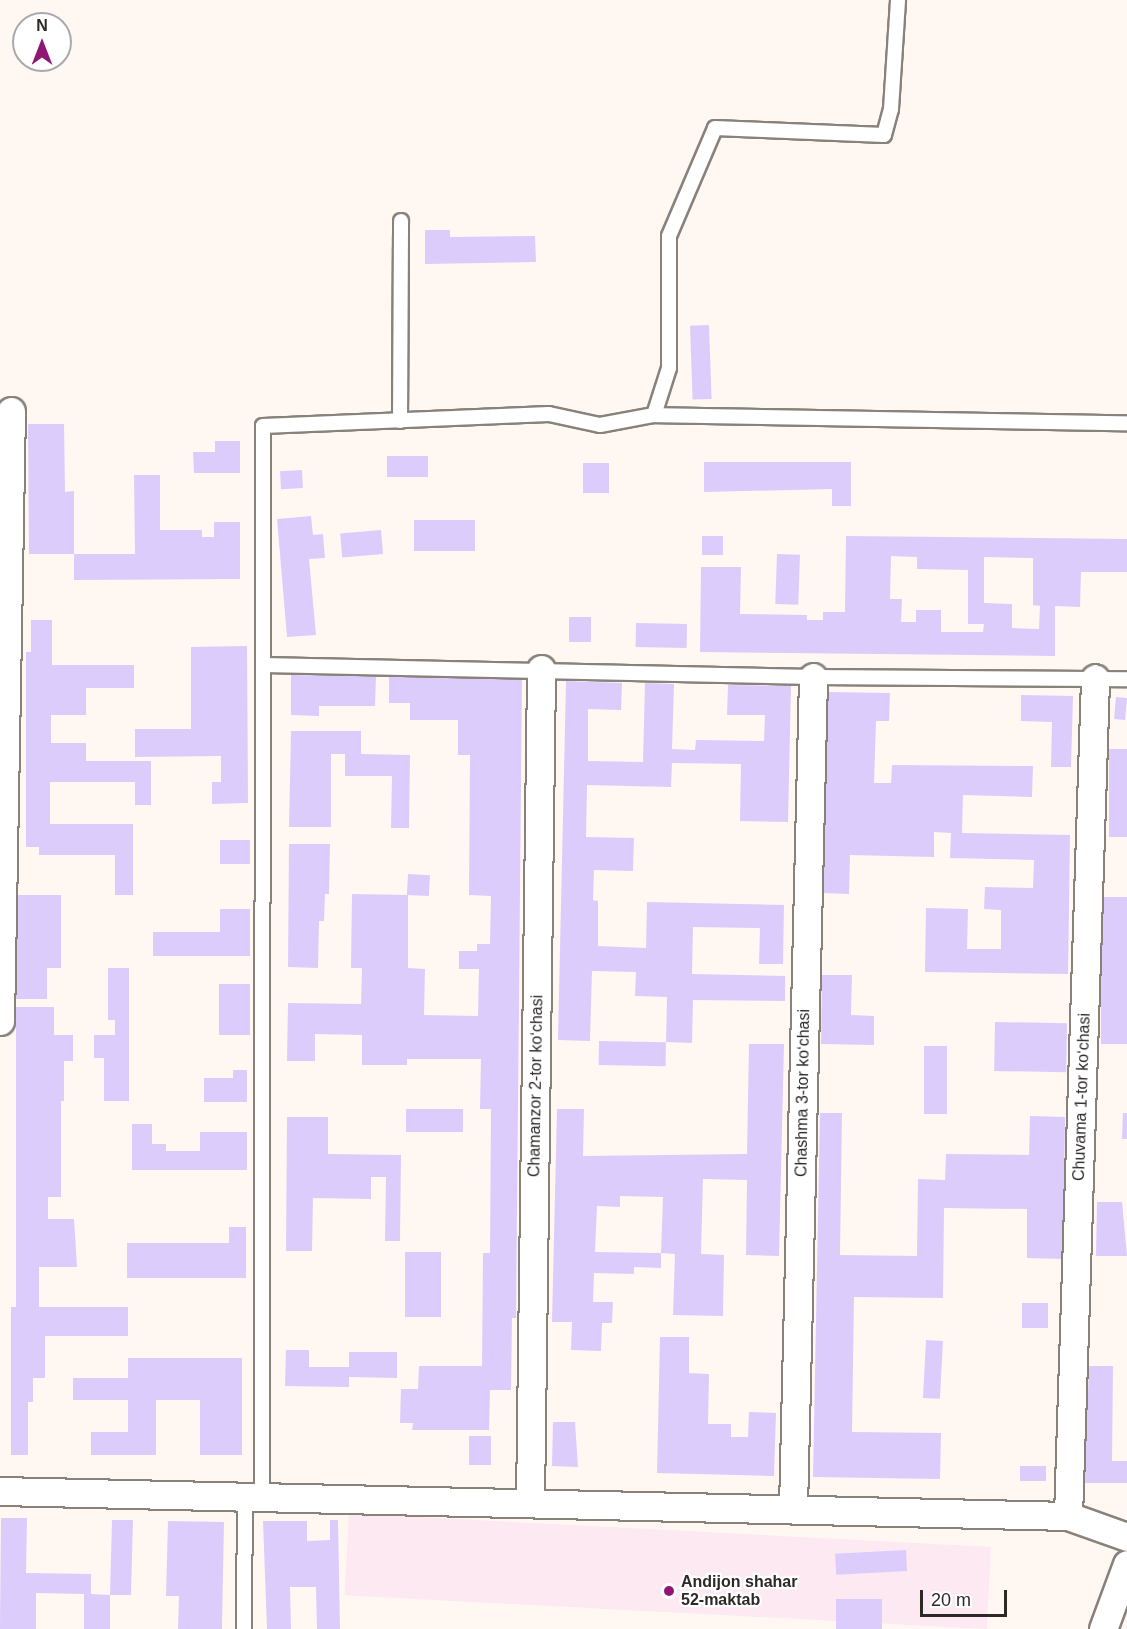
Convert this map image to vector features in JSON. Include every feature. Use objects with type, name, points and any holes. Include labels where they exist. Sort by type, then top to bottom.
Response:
[{"type":"street","points":[[0,1021],[11,411]]},
{"type":"street","name":"Chamanzor 2-tor koʻchasi","points":[[530,1502],[541,669]]},
{"type":"street","name":"Chashma 3-tor koʻchasi","points":[[793,1508],[813,677]]},
{"type":"street","name":"Chuvama 1-tor koʻchasi","points":[[1068,1516],[1095,678]]},
{"type":"street","points":[[0,1491],[254,1495],[1068,1516],[1127,1537]]},
{"type":"street","points":[[1103,1629],[1127,1564]]},
{"type":"lane","points":[[654,416],[669,368],[669,236],[715,128],[884,135],[891,109],[898,0]]},
{"type":"lane","points":[[400,421],[401,221]]},
{"type":"lane","points":[[244,1629],[254,1495],[264,665],[263,426],[549,414],[600,425],[654,416],[1127,423]]},
{"type":"lane","points":[[264,665],[541,669],[813,677],[1127,679]]},
{"type":"shaded area","name":"Andijon shahar 52-maktab","points":[[349,1513],[991,1547],[987,1629],[345,1595]]},
{"type":"building","points":[[425,230],[450,230],[450,237],[535,236],[536,262],[425,264]]},
{"type":"building","points":[[709,325],[712,399],[693,400],[690,326]]},
{"type":"building","points":[[28,424],[64,424],[65,492],[74,491],[74,554],[29,554]]},
{"type":"building","points":[[215,441],[240,441],[240,473],[194,473],[193,452],[215,452]]},
{"type":"building","points":[[387,456],[428,456],[428,477],[387,477]]},
{"type":"building","points":[[704,462],[851,462],[851,506],[832,506],[832,489],[704,492]]},
{"type":"building","points":[[583,463],[609,463],[609,493],[583,493]]},
{"type":"building","points":[[302,470],[303,488],[281,489],[280,471]]},
{"type":"building","points":[[134,475],[160,475],[160,530],[202,530],[202,537],[214,537],[214,522],[240,522],[240,579],[74,580],[74,554],[135,554]]},
{"type":"building","points":[[311,516],[313,535],[323,534],[325,558],[309,559],[316,635],[287,637],[277,519]]},
{"type":"building","points":[[414,520],[475,520],[475,551],[414,551]]},
{"type":"building","points":[[381,530],[383,554],[342,557],[340,534]]},
{"type":"building","points":[[702,536],[723,536],[723,555],[702,555]]},
{"type":"building","points":[[846,536],[1127,539],[1127,572],[1081,572],[1080,607],[1055,606],[1055,656],[700,652],[701,567],[741,567],[740,614],[807,615],[807,620],[823,620],[823,612],[845,612]],"holes":[[[891,556],[917,557],[917,569],[968,570],[968,624],[984,624],[983,632],[941,632],[941,610],[916,610],[916,622],[901,622],[902,599],[890,599]],[[984,557],[1033,558],[1033,605],[1040,606],[1039,629],[1012,628],[1012,604],[984,603]]]},
{"type":"building","points":[[777,554],[800,555],[798,605],[775,604]]},
{"type":"building","points":[[569,617],[591,617],[591,642],[569,642]]},
{"type":"building","points":[[31,620],[52,620],[52,665],[134,665],[134,688],[86,688],[86,715],[51,715],[51,743],[86,743],[86,761],[151,761],[151,805],[135,805],[135,782],[50,782],[50,824],[133,824],[133,895],[115,895],[115,855],[39,855],[39,847],[26,847],[26,652],[31,652]]},
{"type":"building","points":[[636,623],[687,624],[687,648],[636,647]]},
{"type":"building","points":[[247,646],[248,803],[212,804],[212,782],[221,782],[221,756],[135,757],[135,729],[191,729],[191,647]]},
{"type":"building","points":[[291,675],[376,676],[375,706],[319,706],[319,716],[291,715]]},
{"type":"building","points":[[389,676],[522,677],[516,1318],[512,1318],[511,1390],[490,1390],[489,1430],[412,1430],[413,1423],[400,1423],[401,1389],[418,1389],[419,1366],[482,1366],[483,1253],[490,1253],[491,1109],[480,1109],[481,1059],[407,1059],[407,1065],[362,1065],[362,1035],[315,1034],[315,1061],[287,1061],[288,1003],[361,1004],[362,968],[351,968],[352,894],[408,895],[408,968],[425,969],[424,1015],[478,1016],[479,969],[459,969],[459,951],[477,951],[477,944],[490,944],[491,896],[469,895],[470,755],[458,755],[458,720],[410,720],[410,703],[389,703]]},
{"type":"building","points":[[566,681],[622,683],[621,710],[588,709],[588,761],[643,762],[645,683],[674,684],[672,749],[695,750],[696,740],[764,741],[765,715],[727,715],[728,685],[791,686],[788,822],[740,821],[741,764],[672,763],[671,787],[587,785],[586,837],[634,838],[633,871],[594,870],[593,900],[598,901],[598,946],[646,948],[647,902],[784,905],[783,964],[759,964],[760,928],[693,927],[692,974],[785,976],[785,1001],[693,1000],[692,1043],[666,1042],[667,997],[635,996],[636,972],[592,971],[590,1041],[558,1040]]},
{"type":"building","points":[[826,692],[890,693],[889,721],[876,721],[874,783],[891,783],[892,765],[1033,766],[1032,797],[963,795],[962,833],[1070,835],[1068,974],[925,972],[926,908],[968,909],[967,949],[1001,949],[1001,910],[984,909],[985,887],[1033,888],[1034,860],[950,858],[951,833],[934,832],[934,857],[850,855],[849,894],[823,893]]},
{"type":"building","points":[[1021,695],[1073,696],[1071,767],[1051,767],[1052,722],[1021,721]]},
{"type":"building","points":[[1116,697],[1127,698],[1125,720],[1114,719]]},
{"type":"building","points":[[291,731],[361,731],[361,754],[410,755],[409,828],[391,828],[392,776],[345,776],[345,754],[331,754],[331,827],[289,827]]},
{"type":"building","points":[[1109,749],[1127,749],[1127,837],[1109,837]]},
{"type":"building","points":[[220,840],[250,840],[250,864],[220,864]]},
{"type":"building","points":[[289,844],[330,844],[329,894],[325,894],[324,921],[319,921],[318,968],[288,967]]},
{"type":"building","points":[[408,874],[430,875],[429,896],[407,895]]},
{"type":"building","points":[[16,895],[61,895],[61,968],[47,968],[47,999],[16,999]]},
{"type":"building","points":[[1101,897],[1127,897],[1127,1044],[1101,1044]]},
{"type":"building","points":[[220,909],[250,909],[250,956],[153,956],[153,932],[220,932]]},
{"type":"building","points":[[108,968],[129,968],[129,1101],[104,1101],[104,1058],[94,1058],[94,1035],[115,1035],[115,1020],[108,1020]]},
{"type":"building","points":[[822,975],[852,975],[851,1015],[874,1016],[874,1045],[821,1044]]},
{"type":"building","points":[[219,984],[250,984],[250,1035],[219,1035]]},
{"type":"building","points":[[16,1007],[54,1007],[54,1035],[73,1035],[73,1061],[64,1061],[64,1101],[61,1101],[61,1197],[48,1197],[48,1219],[74,1219],[77,1267],[39,1267],[39,1307],[128,1307],[128,1336],[45,1336],[45,1378],[33,1378],[33,1402],[28,1402],[28,1455],[11,1455],[11,1307],[16,1307]]},
{"type":"building","points":[[995,1022],[1067,1023],[1066,1072],[994,1071]]},
{"type":"building","points":[[599,1041],[666,1042],[666,1066],[599,1065]]},
{"type":"building","points":[[749,1044],[784,1044],[779,1256],[746,1255],[747,1180],[703,1179],[701,1254],[724,1255],[723,1316],[673,1315],[675,1254],[661,1253],[661,1268],[634,1267],[634,1274],[594,1273],[593,1302],[613,1302],[612,1323],[602,1323],[601,1351],[571,1350],[572,1322],[552,1322],[557,1109],[584,1109],[583,1156],[747,1154]],"holes":[[[620,1196],[663,1197],[661,1253],[595,1252],[597,1206],[620,1207]]]},
{"type":"building","points":[[924,1046],[947,1046],[947,1114],[924,1114]]},
{"type":"building","points":[[233,1070],[247,1070],[247,1102],[204,1102],[204,1078],[233,1078]]},
{"type":"building","points":[[406,1109],[463,1109],[463,1132],[406,1132]]},
{"type":"building","points":[[820,1113],[842,1113],[840,1255],[917,1256],[918,1179],[945,1180],[946,1154],[1029,1155],[1030,1116],[1065,1117],[1063,1259],[1027,1258],[1027,1209],[944,1208],[943,1298],[854,1297],[852,1432],[941,1433],[940,1479],[813,1477]]},
{"type":"building","points":[[1123,1113],[1127,1113],[1127,1139],[1122,1139]]},
{"type":"building","points":[[287,1117],[328,1117],[328,1154],[401,1155],[400,1241],[385,1241],[386,1177],[371,1177],[371,1199],[313,1198],[312,1251],[286,1251]]},
{"type":"building","points":[[132,1124],[152,1124],[152,1144],[166,1144],[166,1151],[200,1151],[200,1132],[247,1132],[247,1170],[132,1170]]},
{"type":"building","points":[[1097,1202],[1122,1202],[1127,1256],[1096,1256]]},
{"type":"building","points":[[229,1227],[246,1227],[246,1278],[127,1278],[127,1243],[229,1243]]},
{"type":"building","points":[[405,1252],[441,1252],[441,1317],[405,1317]]},
{"type":"building","points":[[1022,1303],[1048,1303],[1048,1328],[1022,1328]]},
{"type":"building","points":[[660,1337],[689,1337],[689,1373],[709,1374],[708,1424],[731,1424],[731,1437],[748,1437],[749,1412],[776,1413],[774,1476],[657,1473]]},
{"type":"building","points":[[926,1340],[943,1341],[940,1399],[923,1398]]},
{"type":"building","points":[[286,1350],[309,1350],[309,1367],[349,1367],[349,1352],[397,1352],[397,1378],[349,1377],[349,1387],[285,1386]]},
{"type":"building","points":[[128,1358],[242,1358],[242,1455],[200,1455],[200,1400],[156,1400],[156,1455],[91,1455],[91,1432],[128,1432],[128,1400],[73,1400],[73,1378],[128,1378]]},
{"type":"building","points":[[1089,1366],[1113,1366],[1112,1461],[1127,1461],[1127,1483],[1081,1483],[1083,1395],[1088,1395]]},
{"type":"building","points":[[553,1422],[575,1422],[578,1467],[552,1466]]},
{"type":"building","points":[[469,1436],[491,1436],[491,1465],[469,1465]]},
{"type":"building","points":[[1020,1466],[1046,1466],[1046,1481],[1020,1481]]},
{"type":"building","points":[[1,1518],[27,1518],[26,1573],[91,1574],[91,1594],[110,1595],[110,1629],[84,1629],[84,1594],[36,1593],[36,1629],[0,1629]]},
{"type":"building","points":[[112,1520],[133,1520],[131,1595],[110,1595]]},
{"type":"building","points":[[330,1520],[338,1520],[340,1629],[317,1629],[316,1587],[290,1587],[291,1629],[267,1629],[263,1521],[307,1521],[307,1541],[330,1540]]},
{"type":"building","points":[[168,1521],[224,1522],[222,1629],[178,1629],[179,1596],[166,1596]]},
{"type":"building","points":[[906,1550],[907,1571],[836,1575],[835,1554]]},
{"type":"building","points":[[836,1599],[882,1599],[882,1629],[836,1629]]},
{"type":"place","name":"Andijon shahar 52-maktab","points":[[669,1591]]}]
